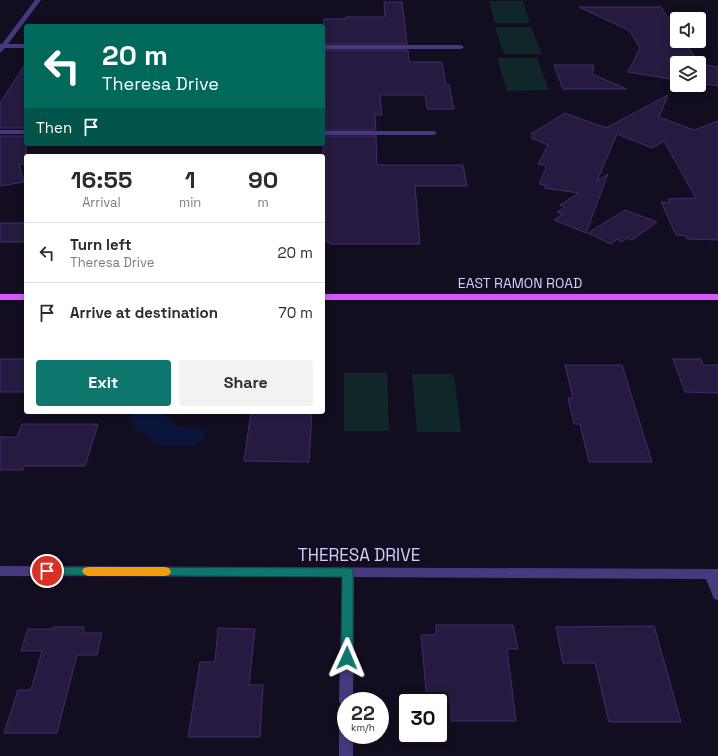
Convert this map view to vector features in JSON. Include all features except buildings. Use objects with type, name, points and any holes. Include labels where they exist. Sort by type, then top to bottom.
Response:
[{"type":"main road","points":[[0,297],[24,297]]},
{"type":"main road","name":"EAST RAMON ROAD","points":[[325,297],[718,297]]},
{"type":"street","points":[[1,48],[38,0]]},
{"type":"street","points":[[1,48],[24,46]]},
{"type":"street","points":[[325,47],[462,47]]},
{"type":"street","points":[[0,132],[24,132]]},
{"type":"street","points":[[325,133],[434,134]]},
{"type":"street","name":"THERESA DRIVE","points":[[0,571],[714,574]]},
{"type":"street","points":[[346,692],[348,572]]},
{"type":"street","points":[[714,574],[718,595]]},
{"type":"street","points":[[346,744],[346,756]]},
{"type":"green space","points":[[489,1],[523,1],[530,23],[495,23]]},
{"type":"green space","points":[[495,27],[531,27],[542,54],[504,54]]},
{"type":"green space","points":[[497,58],[537,58],[549,90],[507,91]]},
{"type":"green space","points":[[344,373],[387,373],[389,431],[344,431]]},
{"type":"green space","points":[[412,374],[454,374],[461,432],[417,432]]},
{"type":"water","points":[[132,414],[163,414],[179,428],[199,428],[206,438],[192,445],[159,445],[130,423]]},
{"type":"slow traffic","points":[[88,571],[165,572]]},
{"type":"route","points":[[47,571],[348,572],[347,658]]}]
